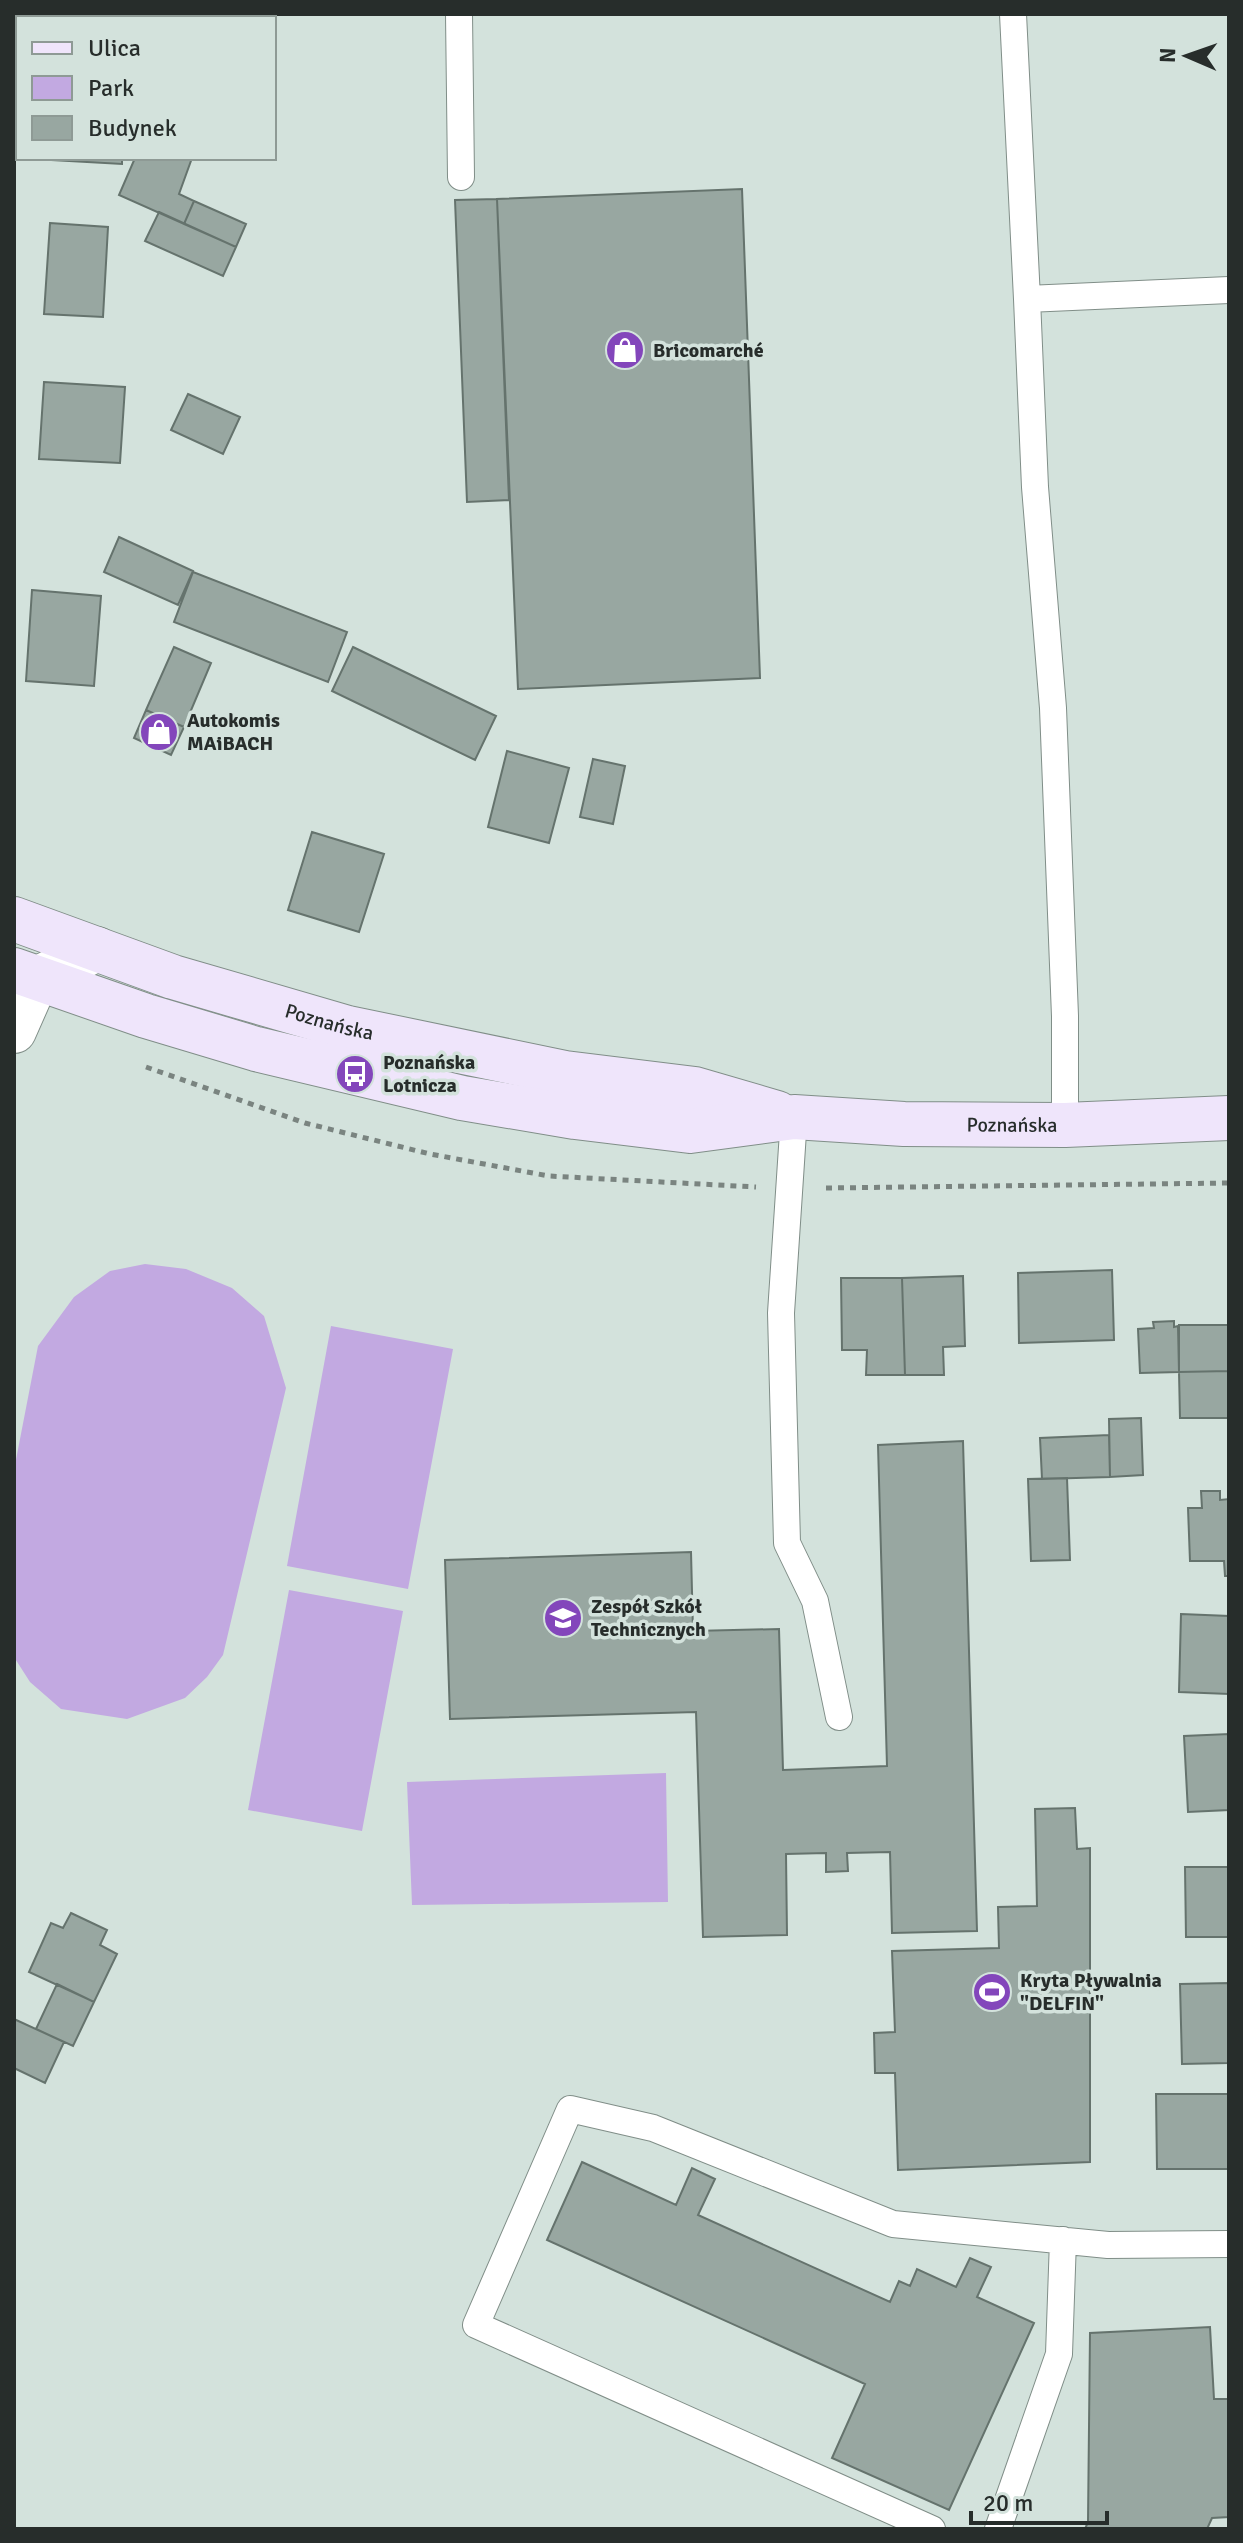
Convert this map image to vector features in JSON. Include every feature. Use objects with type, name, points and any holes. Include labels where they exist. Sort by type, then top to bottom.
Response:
[{"type":"main road","name":"Poznańska","points":[[14,919],[173,977],[348,1028],[565,1073],[695,1089],[794,1117]]},
{"type":"main road","name":"Poznańska","points":[[26,974],[256,1049],[462,1098],[575,1117],[690,1131],[794,1117],[904,1124],[1065,1125],[1229,1118]]},
{"type":"street","points":[[14,1031],[26,974],[97,949]]},
{"type":"lane","points":[[459,14],[461,177]]},
{"type":"lane","points":[[1013,14],[1035,487],[1053,708],[1065,1016],[1065,1125]]},
{"type":"lane","points":[[1027,299],[1229,290]]},
{"type":"lane","points":[[794,1117],[781,1313],[787,1543],[815,1601],[839,1717]]},
{"type":"lane","points":[[932,2529],[476,2325],[570,2109],[653,2128],[893,2224],[1108,2245],[1229,2244]]},
{"type":"lane","points":[[998,2529],[1059,2354],[1063,2240]]},
{"type":"green space","points":[[145,1264],[186,1269],[232,1288],[264,1316],[286,1388],[223,1655],[207,1677],[185,1698],[127,1719],[61,1709],[30,1682],[14,1657],[14,1470],[38,1346],[74,1297],[110,1271]]},
{"type":"green space","points":[[331,1326],[453,1349],[408,1589],[287,1566]]},
{"type":"green space","points":[[289,1590],[403,1611],[362,1831],[248,1810]]},
{"type":"green space","points":[[666,1773],[668,1902],[412,1905],[407,1782]]},
{"type":"building","points":[[52,160],[122,160],[122,164]]},
{"type":"building","points":[[134,160],[191,160],[179,194],[194,201],[184,224],[119,195]]},
{"type":"building","name":"Bricomarché","points":[[742,189],[760,678],[518,689],[497,199]]},
{"type":"building","points":[[497,199],[509,500],[467,502],[455,200]]},
{"type":"building","points":[[194,201],[246,224],[236,247],[184,224]]},
{"type":"building","points":[[159,212],[236,247],[223,276],[145,241]]},
{"type":"building","points":[[50,223],[108,227],[103,317],[44,314]]},
{"type":"building","points":[[44,382],[125,387],[120,463],[39,459]]},
{"type":"building","points":[[188,394],[240,417],[223,454],[171,430]]},
{"type":"building","points":[[119,537],[193,571],[178,605],[104,572]]},
{"type":"building","points":[[193,572],[347,632],[328,682],[174,622]]},
{"type":"building","points":[[32,590],[101,596],[94,686],[26,681]]},
{"type":"building","points":[[174,647],[211,663],[184,727],[146,710]]},
{"type":"building","points":[[353,647],[496,716],[475,760],[332,691]]},
{"type":"building","name":"Autokomis MAiBACH","points":[[146,710],[184,727],[171,755],[134,738]]},
{"type":"building","points":[[507,751],[569,768],[549,843],[488,827]]},
{"type":"building","points":[[593,759],[625,766],[613,824],[580,817]]},
{"type":"building","points":[[312,832],[384,854],[359,932],[288,910]]},
{"type":"building","points":[[1112,1270],[1114,1340],[1019,1343],[1018,1273]]},
{"type":"building","points":[[963,1276],[965,1346],[943,1347],[944,1375],[905,1375],[902,1278]]},
{"type":"building","points":[[841,1278],[902,1278],[905,1375],[866,1375],[867,1350],[842,1350]]},
{"type":"building","points":[[1174,1321],[1174,1327],[1178,1326],[1179,1372],[1140,1373],[1138,1329],[1154,1328],[1153,1322]]},
{"type":"building","points":[[1179,1325],[1229,1325],[1229,1371],[1179,1372]]},
{"type":"building","points":[[1229,1371],[1229,1418],[1180,1418],[1179,1372]]},
{"type":"building","points":[[1141,1418],[1143,1475],[1110,1477],[1109,1419]]},
{"type":"building","points":[[1109,1435],[1110,1477],[1042,1479],[1040,1438]]},
{"type":"building","points":[[963,1441],[977,1931],[892,1933],[890,1852],[847,1853],[848,1871],[826,1872],[826,1853],[786,1854],[787,1935],[703,1937],[696,1712],[450,1719],[445,1560],[691,1552],[693,1631],[779,1629],[783,1770],[887,1766],[878,1445]]},
{"type":"building","points":[[1067,1478],[1070,1560],[1031,1561],[1028,1479]]},
{"type":"building","points":[[1201,1491],[1220,1491],[1220,1500],[1229,1499],[1229,1576],[1225,1576],[1224,1561],[1190,1561],[1188,1508],[1202,1508]]},
{"type":"building","points":[[1181,1614],[1229,1616],[1229,1694],[1179,1692]]},
{"type":"building","points":[[1229,1734],[1229,1810],[1188,1812],[1184,1736]]},
{"type":"building","name":"Kryta Pływalnia \"DELFIN\"","points":[[1075,1808],[1077,1849],[1090,1848],[1090,2162],[898,2170],[895,2073],[875,2073],[874,2033],[895,2032],[892,1951],[999,1948],[998,1907],[1037,1906],[1035,1809]]},
{"type":"building","points":[[1185,1867],[1229,1867],[1229,1937],[1186,1937]]},
{"type":"building","points":[[71,1913],[107,1930],[100,1945],[117,1954],[94,2002],[29,1972],[51,1923],[63,1928]]},
{"type":"building","points":[[1229,1983],[1229,2063],[1182,2064],[1180,1984]]},
{"type":"building","points":[[57,1984],[94,2002],[73,2046],[36,2029]]},
{"type":"building","points":[[14,2019],[64,2042],[45,2083],[14,2068]]},
{"type":"building","points":[[1156,2094],[1229,2094],[1229,2169],[1157,2169]]},
{"type":"building","points":[[582,2162],[676,2205],[692,2168],[715,2179],[698,2215],[890,2302],[899,2281],[910,2286],[917,2269],[956,2287],[970,2258],[991,2267],[977,2297],[1034,2323],[949,2510],[832,2458],[865,2384],[547,2240]]},
{"type":"building","points":[[1210,2327],[1214,2399],[1229,2399],[1229,2517],[1212,2518],[1207,2529],[1085,2529],[1088,2522],[1090,2333]]},
{"type":"place","name":"Bricomarché","points":[[625,350]]},
{"type":"place","name":"Autokomis MAiBACH","points":[[159,732]]},
{"type":"place","name":"Poznańska Lotnicza","points":[[355,1074]]},
{"type":"place","name":"Zespół Szkół Technicznych","points":[[563,1618]]},
{"type":"place","name":"Kryta Pływalnia \"DELFIN\"","points":[[992,1992]]}]
